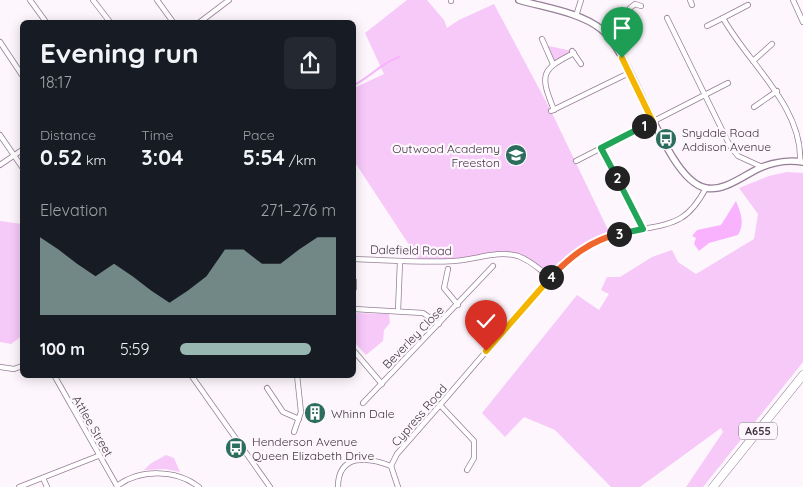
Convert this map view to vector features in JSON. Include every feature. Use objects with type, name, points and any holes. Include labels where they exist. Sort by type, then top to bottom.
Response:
[{"type":"main road","name":"A655","points":[[713,487],[803,375]]},
{"type":"street","points":[[30,0],[45,20]]},
{"type":"street","points":[[93,0],[108,20]]},
{"type":"street","points":[[157,0],[172,20]]},
{"type":"street","points":[[203,20],[230,0]]},
{"type":"street","points":[[519,0],[537,2],[576,16],[590,22],[609,38],[653,122],[685,174],[693,182],[706,188],[720,188],[762,167],[775,163],[802,161],[800,140],[788,108],[777,91],[736,40],[723,18]]},
{"type":"street","points":[[576,16],[581,0]]},
{"type":"street","points":[[793,0],[802,16],[803,22]]},
{"type":"street","points":[[630,8],[635,2],[641,6]]},
{"type":"street","points":[[707,26],[748,5]]},
{"type":"street","points":[[667,18],[730,146],[738,156],[762,167]]},
{"type":"street","points":[[544,40],[553,64]]},
{"type":"street","points":[[0,42],[20,72]]},
{"type":"street","points":[[753,61],[772,44]]},
{"type":"street","points":[[582,64],[573,52],[553,64],[547,72],[545,87],[553,110],[629,73]]},
{"type":"street","points":[[576,161],[728,83]]},
{"type":"street","points":[[754,107],[777,91]]},
{"type":"street","points":[[0,135],[20,164]]},
{"type":"street","points":[[601,148],[643,229]]},
{"type":"street","points":[[0,165],[20,151]]},
{"type":"street","name":"Cypress Road","points":[[391,466],[397,454],[550,278],[571,257],[586,247],[611,236],[675,222],[683,218],[696,207],[706,188]]},
{"type":"street","name":"Dalefield Road","points":[[356,258],[400,261],[455,261],[504,254],[519,257],[530,262],[550,278]]},
{"type":"street","points":[[398,311],[400,261]]},
{"type":"street","name":"Beverley Close","points":[[363,403],[493,266]]},
{"type":"street","name":"Beverley Close","points":[[448,269],[444,288],[458,305]]},
{"type":"street","points":[[356,309],[423,313],[439,324]]},
{"type":"street","name":"Beverley Close","points":[[356,353],[382,384]]},
{"type":"street","points":[[0,367],[14,369],[20,367]]},
{"type":"street","name":"Attlee Street","points":[[56,378],[116,486]]},
{"type":"street","points":[[193,378],[270,487]]},
{"type":"street","points":[[294,432],[302,404],[298,378]]},
{"type":"street","points":[[268,388],[283,412],[299,419]]},
{"type":"street","points":[[440,405],[474,441],[474,458],[467,470]]},
{"type":"street","points":[[18,487],[98,456]]},
{"type":"street","points":[[338,487],[341,473],[353,461],[370,458],[391,466],[398,487]]},
{"type":"street","points":[[116,486],[132,477],[162,474],[185,478],[199,487]]},
{"type":"street","points":[[44,478],[47,487]]},
{"type":"shaded area","points":[[407,0],[427,0],[444,20],[447,28],[459,20],[494,4],[551,111],[611,236],[586,247],[550,277],[530,262],[504,254],[421,263],[356,164],[356,87],[384,74],[365,33]]},
{"type":"shaded area","points":[[544,45],[572,51],[574,53],[553,64]]},
{"type":"shaded area","points":[[787,172],[803,173],[803,362],[703,487],[686,487],[723,432],[721,428],[640,487],[611,487],[555,430],[524,417],[505,437],[482,413],[577,295],[599,310],[609,294],[601,290],[607,277],[620,277],[652,257],[672,250],[678,262],[696,274],[754,239],[758,214],[739,188],[769,176]]},
{"type":"shaded area","points":[[736,201],[742,223],[738,235],[709,243],[699,251],[694,244],[696,238],[692,236],[697,230],[721,225]]},
{"type":"shaded area","points":[[0,221],[20,224],[20,337],[11,344],[0,342]]},
{"type":"shaded area","points":[[356,313],[389,314],[390,323],[384,330],[383,341],[366,355],[356,344]]},
{"type":"shaded area","points":[[166,455],[174,458],[180,472],[165,469],[144,470],[150,464]]},
{"type":"waterway","points":[[356,84],[399,57]]},
{"type":"place","name":"Snydale Road Addison Avenue","points":[[666,139]]},
{"type":"place","name":"Outwood Academy Freeston","points":[[516,155]]},
{"type":"place","name":"Whinn Dale","points":[[315,413]]},
{"type":"place","name":"Henderson Avenue Queen Elizabeth Drive","points":[[236,448]]},
{"type":"route","points":[[486,351],[571,257],[586,247],[611,236],[643,229],[601,148],[653,122],[622,58]]}]
